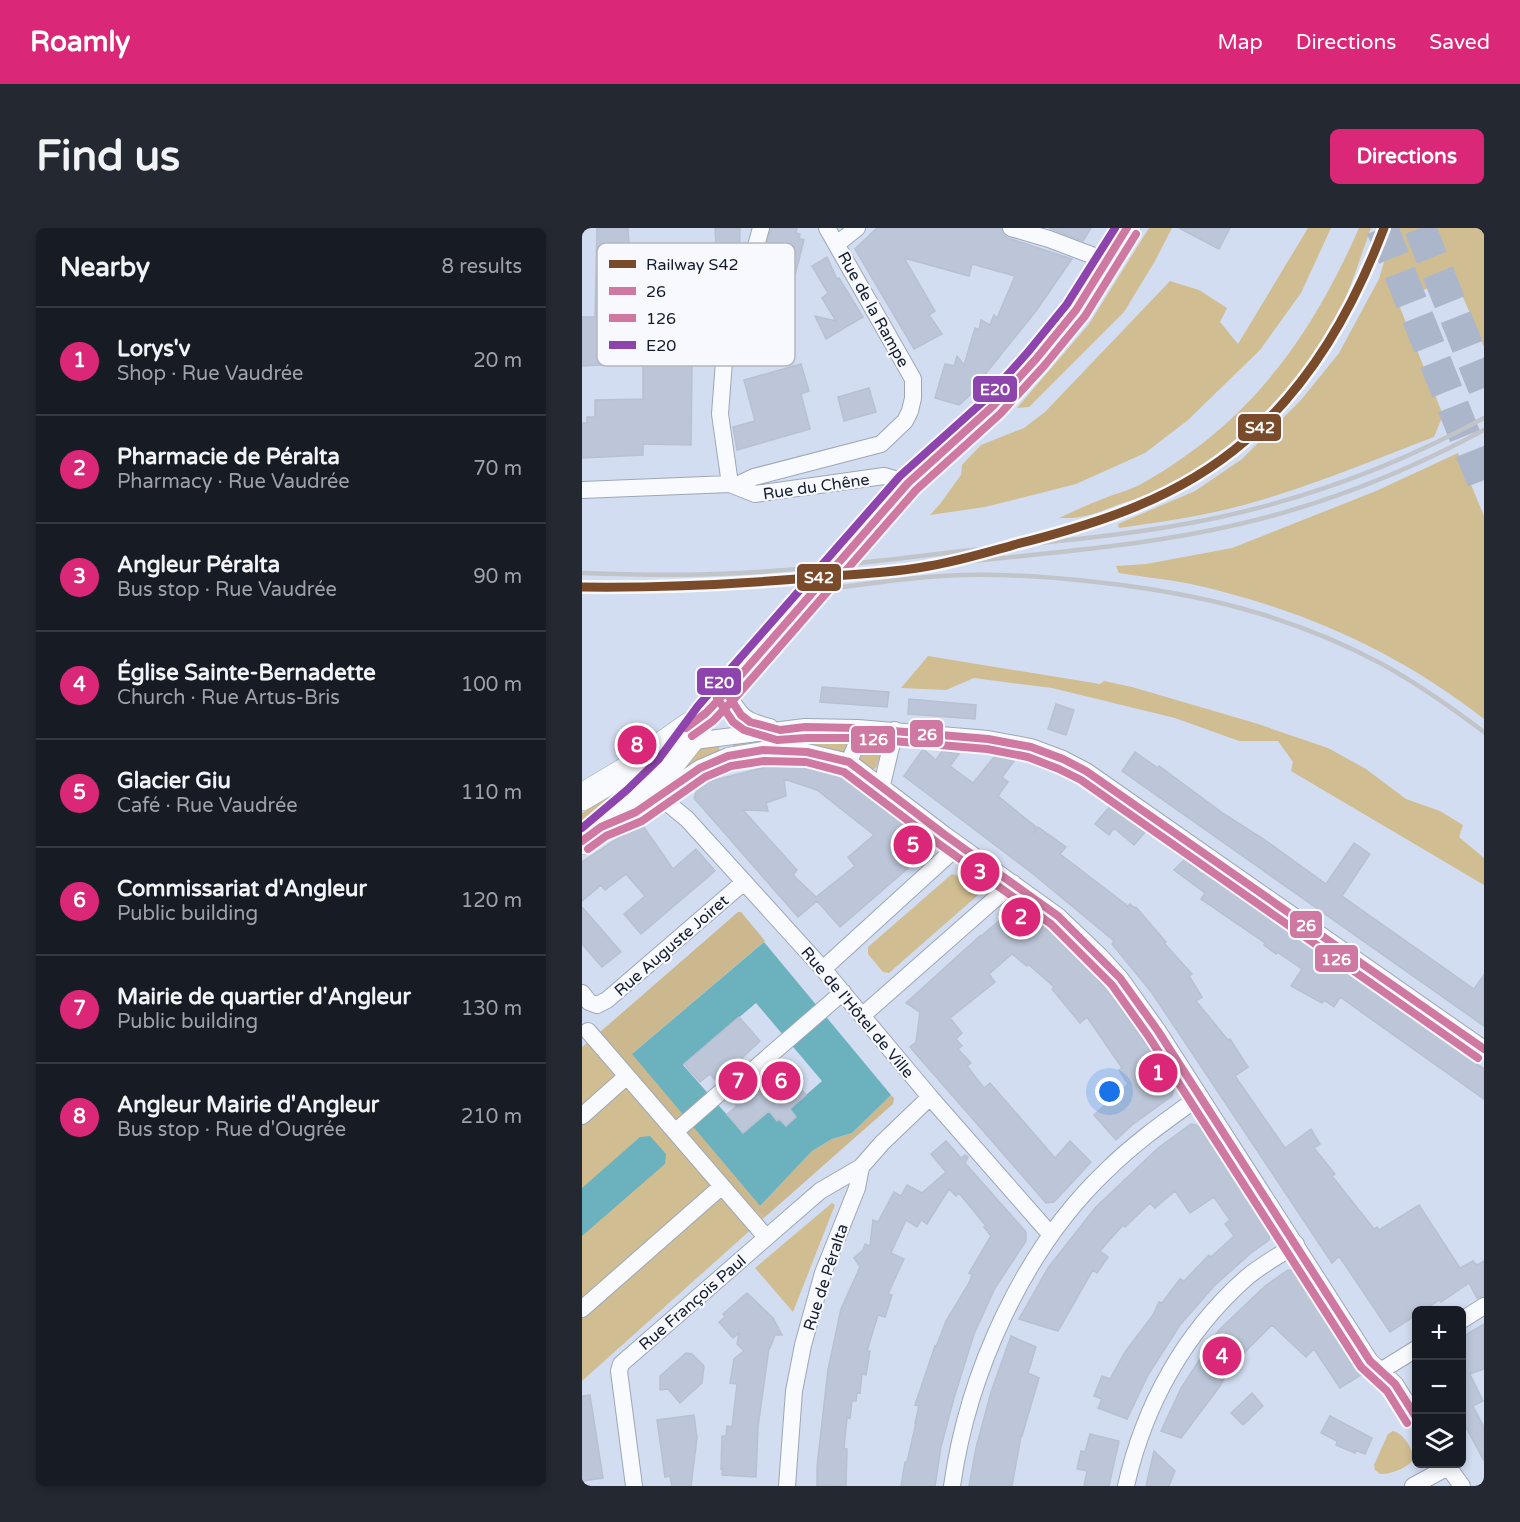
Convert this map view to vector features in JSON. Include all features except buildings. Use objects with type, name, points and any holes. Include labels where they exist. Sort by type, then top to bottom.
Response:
[{"type":"main road","points":[[886,507],[908,483],[993,406],[1036,359],[1076,310],[1127,228]]},
{"type":"main road","points":[[592,834],[656,779],[689,741],[706,713],[730,687]]},
{"type":"main road","points":[[582,797],[624,772],[706,713]]},
{"type":"street","points":[[757,243],[761,228]]},
{"type":"street","name":"Rue de la Rampe","points":[[732,485],[754,477],[881,444],[905,421],[910,411],[913,379],[827,228]]},
{"type":"street","points":[[837,244],[857,228]]},
{"type":"street","points":[[1011,228],[1059,242],[1107,261]]},
{"type":"street","points":[[724,366],[720,414],[732,485]]},
{"type":"street","name":"Rue du Chêne","points":[[582,490],[732,485],[755,494],[884,476],[908,483]]},
{"type":"street","points":[[730,687],[741,715],[750,722],[780,730]]},
{"type":"street","points":[[653,751],[689,741],[805,727],[895,730],[988,739],[1031,747],[1086,771],[1484,1049]]},
{"type":"street","points":[[849,762],[856,745],[858,728]]},
{"type":"street","points":[[882,786],[895,730]]},
{"type":"street","points":[[592,834],[636,812],[699,768],[728,756],[763,750],[807,752],[849,762],[1058,916],[1100,955],[1120,978],[1158,1031],[1370,1361],[1395,1384],[1414,1414]]},
{"type":"street","name":"Rue de l'Hôtel de Ville","points":[[659,796],[687,819],[823,969],[1050,1235]]},
{"type":"street","points":[[823,969],[959,845]]},
{"type":"street","name":"Rue Auguste Joiret","points":[[582,993],[589,1002],[597,1005],[607,1000],[744,882]]},
{"type":"street","points":[[863,1015],[1013,883]]},
{"type":"street","points":[[753,1070],[843,992]]},
{"type":"street","points":[[588,1030],[627,1076],[681,1126],[722,1186],[766,1237]]},
{"type":"street","points":[[582,1116],[627,1076]]},
{"type":"street","points":[[681,1126],[718,1094]]},
{"type":"street","points":[[861,1167],[930,1097]]},
{"type":"street","points":[[952,1486],[973,1395],[1000,1325],[1050,1235],[1105,1171],[1146,1136],[1199,1097]]},
{"type":"street","name":"Rue François Paul","points":[[634,1486],[619,1371],[621,1364],[820,1191],[861,1167]]},
{"type":"street","name":"Rue de Péralta","points":[[787,1486],[795,1391],[803,1345],[823,1273],[857,1188],[861,1167]]},
{"type":"street","points":[[582,1309],[722,1186]]},
{"type":"street","points":[[1126,1486],[1138,1441],[1155,1399],[1187,1342],[1246,1278],[1296,1244]]},
{"type":"street","points":[[1466,1317],[1484,1306]]},
{"type":"street","points":[[1382,1370],[1412,1351]]},
{"type":"street","points":[[1413,1486],[1442,1468]]},
{"type":"street","points":[[1449,1468],[1462,1486]]},
{"type":"shaded area","points":[[1149,228],[1172,228],[1124,312],[1029,407],[1017,408],[1089,324]]},
{"type":"shaded area","points":[[1308,228],[1331,228],[1301,293],[1260,350],[1188,420],[1145,453],[1076,484],[985,507],[930,515],[961,475],[962,465],[981,445],[1024,428],[1045,412],[1170,281],[1199,290],[1227,308],[1220,322],[1238,344]]},
{"type":"shaded area","points":[[1359,228],[1371,228],[1335,322],[1297,377],[1260,417],[1219,453],[1169,486],[1090,515],[1059,518],[1143,483],[1181,459],[1215,433],[1245,405],[1273,374],[1320,306]]},
{"type":"shaded area","points":[[1394,228],[1484,228],[1484,347],[1455,278],[1397,300],[1443,415],[1434,437],[1316,482],[1244,505],[1198,516],[1119,528],[1118,524],[1195,491],[1242,459],[1301,400],[1339,353],[1379,279]]},
{"type":"shaded area","points":[[1458,453],[1484,516],[1484,719],[1417,673],[1382,653],[1308,619],[1231,594],[1191,584],[1119,573],[1116,566],[1146,564],[1232,548],[1376,491]]},
{"type":"shaded area","points":[[928,656],[1100,684],[1104,681],[1132,687],[1255,723],[1328,748],[1366,769],[1406,799],[1440,811],[1463,825],[1459,837],[1484,858],[1484,885],[1291,771],[1293,762],[1278,741],[1239,741],[1175,718],[1052,688],[974,678],[946,690],[901,688]]},
{"type":"shaded area","points":[[765,737],[843,739],[850,743],[846,753],[734,750],[732,741]]},
{"type":"shaded area","points":[[864,739],[879,739],[884,743],[874,769],[867,768],[858,762]]},
{"type":"shaded area","points":[[718,743],[720,752],[670,781],[699,748]]},
{"type":"shaded area","points":[[654,765],[582,828],[582,813]]},
{"type":"shaded area","points":[[952,874],[978,890],[978,895],[889,973],[883,972],[868,954],[868,947]]},
{"type":"shaded area","points":[[738,912],[741,912],[765,941],[633,1053],[760,1206],[812,1151],[832,1139],[852,1133],[891,1095],[894,1098],[893,1104],[765,1217],[754,1210],[600,1032]]},
{"type":"shaded area","points":[[600,1032],[754,1210],[765,1217],[582,1381],[582,1047]]},
{"type":"shaded area","points":[[832,1203],[835,1205],[793,1312],[755,1268]]},
{"type":"shaded area","points":[[1393,1431],[1397,1432],[1407,1442],[1412,1451],[1412,1461],[1399,1470],[1380,1474],[1375,1470],[1374,1465],[1388,1434]]},
{"type":"water","points":[[764,942],[891,1095],[852,1133],[832,1139],[812,1151],[760,1206],[632,1054]],"holes":[[[756,1003],[822,1081],[790,1109],[796,1117],[786,1126],[769,1111],[743,1133],[683,1065]]]},
{"type":"water","points":[[650,1136],[666,1154],[665,1164],[582,1236],[582,1188],[640,1137]]},
{"type":"tunnel","points":[[1382,228],[1484,484]]},
{"type":"tunnel","points":[[1420,228],[1484,388]]},
{"type":"tunnel","points":[[734,681],[886,507]]},
{"type":"railway","points":[[582,573],[700,575],[796,569],[1087,538],[1180,525],[1247,511],[1317,491],[1419,451],[1484,418]]},
{"type":"railway","points":[[928,566],[1142,542],[1247,522],[1317,502],[1386,477],[1484,430]]},
{"type":"railway","points":[[842,587],[942,576],[1019,576],[1134,587],[1207,600],[1278,619],[1348,647],[1408,680],[1484,732]]},
{"type":"rail line","name":"S42","points":[[582,587],[731,584],[915,568],[962,559],[1048,536],[1137,506],[1166,493],[1220,461],[1269,419],[1310,370],[1328,344],[1344,316],[1384,228]]},
{"type":"transit line","name":"E20","points":[[582,828],[658,760],[698,706],[900,476],[986,399],[1028,352],[1067,304],[1115,228]]},
{"type":"transit line","name":"26","points":[[686,728],[706,713],[726,692],[908,483],[993,406],[1036,359],[1076,310],[1127,228]]},
{"type":"transit line","name":"126","points":[[692,736],[713,721],[734,699],[916,490],[1000,414],[1044,366],[1085,316],[1136,234]]},
{"type":"transit line","name":"26","points":[[726,692],[741,715],[750,722],[780,730],[805,727],[858,728],[988,739],[1031,747],[1063,759],[1086,771],[1484,1049]]},
{"type":"transit line","name":"126","points":[[717,698],[733,722],[744,730],[777,740],[857,738],[987,749],[1028,757],[1059,769],[1081,780],[1478,1058]]},
{"type":"transit line","name":"26","points":[[582,841],[601,827],[636,812],[700,768],[728,756],[763,750],[807,752],[849,762],[945,835],[1058,916],[1120,978],[1158,1031],[1370,1361],[1395,1384],[1414,1414]]},
{"type":"transit line","name":"126","points":[[588,849],[606,836],[642,821],[705,777],[731,766],[764,761],[806,762],[844,772],[939,844],[1051,924],[1112,985],[1149,1037],[1361,1367],[1387,1391],[1407,1423]]},
{"type":"place","name":"Angleur Mairie d'Angleur","points":[[637,745]]},
{"type":"place","name":"Glacier Giu","points":[[913,845]]},
{"type":"place","name":"Angleur Péralta","points":[[980,872]]},
{"type":"place","name":"Pharmacie de Péralta","points":[[1021,917]]},
{"type":"place","name":"Lorys'v","points":[[1158,1073]]},
{"type":"place","name":"Mairie de quartier d'Angleur","points":[[738,1081]]},
{"type":"place","name":"Commissariat d'Angleur","points":[[781,1081]]},
{"type":"place","name":"Église Sainte-Bernadette","points":[[1222,1356]]}]
